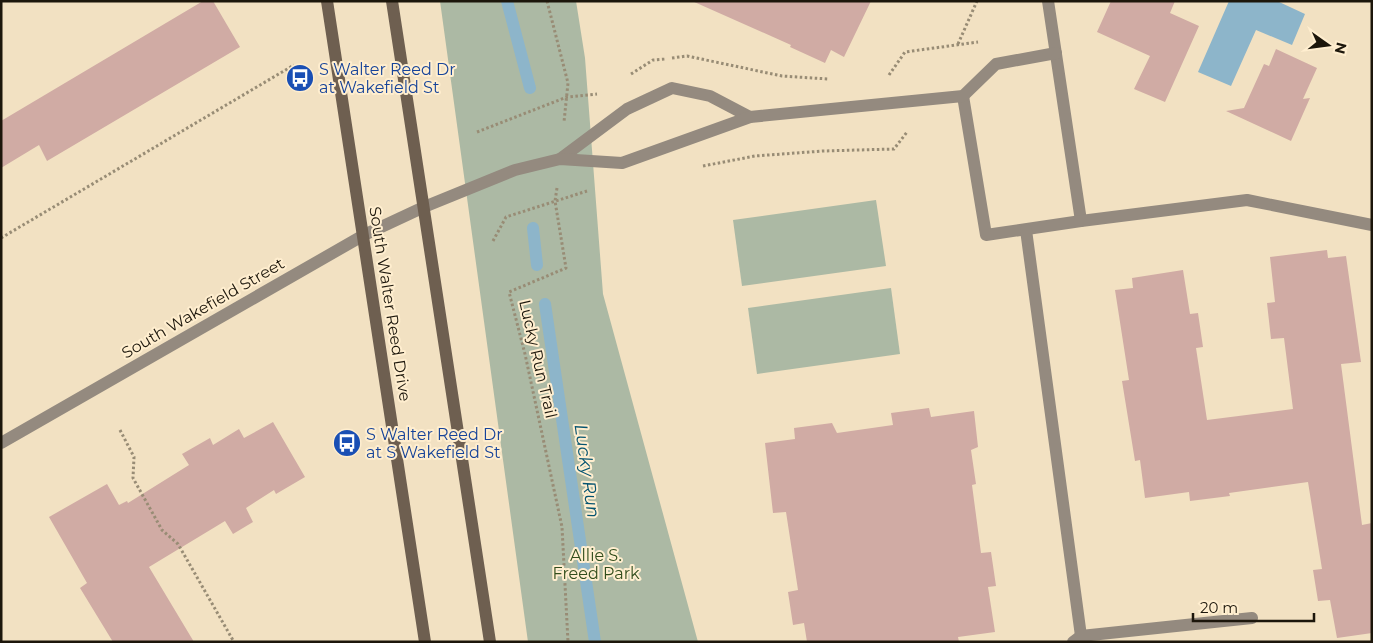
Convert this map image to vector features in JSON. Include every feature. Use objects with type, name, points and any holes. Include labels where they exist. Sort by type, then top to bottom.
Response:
[{"type":"main road","name":"South Walter Reed Drive","points":[[327,1],[425,642]]},
{"type":"main road","points":[[392,1],[490,642]]},
{"type":"street","points":[[1048,1],[1081,221]]},
{"type":"street","points":[[560,159],[622,163],[750,117],[963,96],[996,64],[1056,54]]},
{"type":"street","points":[[560,159],[627,109],[672,88],[710,96],[750,117]]},
{"type":"street","points":[[963,96],[986,236],[1081,221],[1247,200],[1372,225]]},
{"type":"street","name":"South Wakefield Street","points":[[1,443],[364,236],[424,207],[515,170],[560,159]]},
{"type":"street","points":[[1026,230],[1077,639],[1252,618]]},
{"type":"path","name":"Lucky Run Trail","points":[[548,1],[568,83],[555,201],[566,268],[509,292],[525,354],[562,527],[568,642]]},
{"type":"path","points":[[958,45],[977,1]]},
{"type":"path","points":[[889,76],[905,52],[986,42]]},
{"type":"path","points":[[628,75],[653,60],[687,56],[782,76],[830,79]]},
{"type":"path","points":[[1,238],[294,65]]},
{"type":"path","points":[[478,132],[567,97],[595,95],[604,90]]},
{"type":"path","points":[[698,167],[755,156],[823,151],[894,149],[906,132]]},
{"type":"path","points":[[493,241],[506,217],[589,190]]},
{"type":"path","points":[[120,430],[134,456],[133,478],[162,530],[178,544],[234,642]]},
{"type":"green space","name":"Allie S. Freed Park","points":[[440,1],[576,1],[585,58],[603,294],[698,642],[528,642]]},
{"type":"green space","points":[[876,200],[886,266],[742,286],[733,220]]},
{"type":"green space","points":[[891,288],[900,354],[757,374],[748,308]]},
{"type":"water","points":[[1229,1],[1277,1],[1305,14],[1292,45],[1256,30],[1231,86],[1198,72]]},
{"type":"building","points":[[203,1],[213,1],[240,47],[47,161],[39,145],[1,168],[1,121]]},
{"type":"building","points":[[692,1],[871,1],[844,57],[831,50],[825,63],[790,47],[791,45]]},
{"type":"building","points":[[1111,1],[1175,1],[1170,13],[1199,26],[1165,102],[1134,89],[1150,56],[1097,32]]},
{"type":"building","points":[[1276,49],[1317,68],[1303,99],[1310,98],[1291,141],[1226,111],[1244,108],[1264,64],[1269,66]]},
{"type":"building","points":[[1327,250],[1328,258],[1346,256],[1361,362],[1341,364],[1362,525],[1372,523],[1372,633],[1337,638],[1330,600],[1318,601],[1313,570],[1322,569],[1308,482],[1229,493],[1230,496],[1190,501],[1189,492],[1145,498],[1140,460],[1135,461],[1122,381],[1129,380],[1115,290],[1133,288],[1132,278],[1183,270],[1190,314],[1198,313],[1203,347],[1196,348],[1207,420],[1293,409],[1284,338],[1271,339],[1267,303],[1275,302],[1270,257]]},
{"type":"building","points":[[929,408],[931,417],[974,411],[978,447],[971,450],[976,484],[972,485],[981,553],[991,552],[996,586],[988,587],[995,632],[958,637],[959,642],[807,642],[804,623],[793,625],[788,592],[798,590],[786,512],[773,513],[765,443],[795,439],[794,428],[832,423],[837,433],[893,425],[891,413]]},
{"type":"building","points":[[273,422],[305,477],[276,494],[274,490],[246,508],[253,522],[233,534],[225,521],[149,567],[194,642],[113,642],[80,588],[87,583],[49,517],[107,484],[119,505],[127,501],[128,503],[189,465],[182,454],[210,438],[213,445],[239,429],[244,438]]},
{"type":"waterway","name":"Lucky Run","points":[[507,1],[530,88]]},
{"type":"waterway","name":"Lucky Run","points":[[533,228],[537,265]]},
{"type":"waterway","name":"Lucky Run","points":[[545,304],[595,642]]},
{"type":"place","name":"S Walter Reed Dr at Wakefield St","points":[[300,78]]},
{"type":"place","name":"S Walter Reed Dr at S Wakefield St","points":[[347,443]]}]
